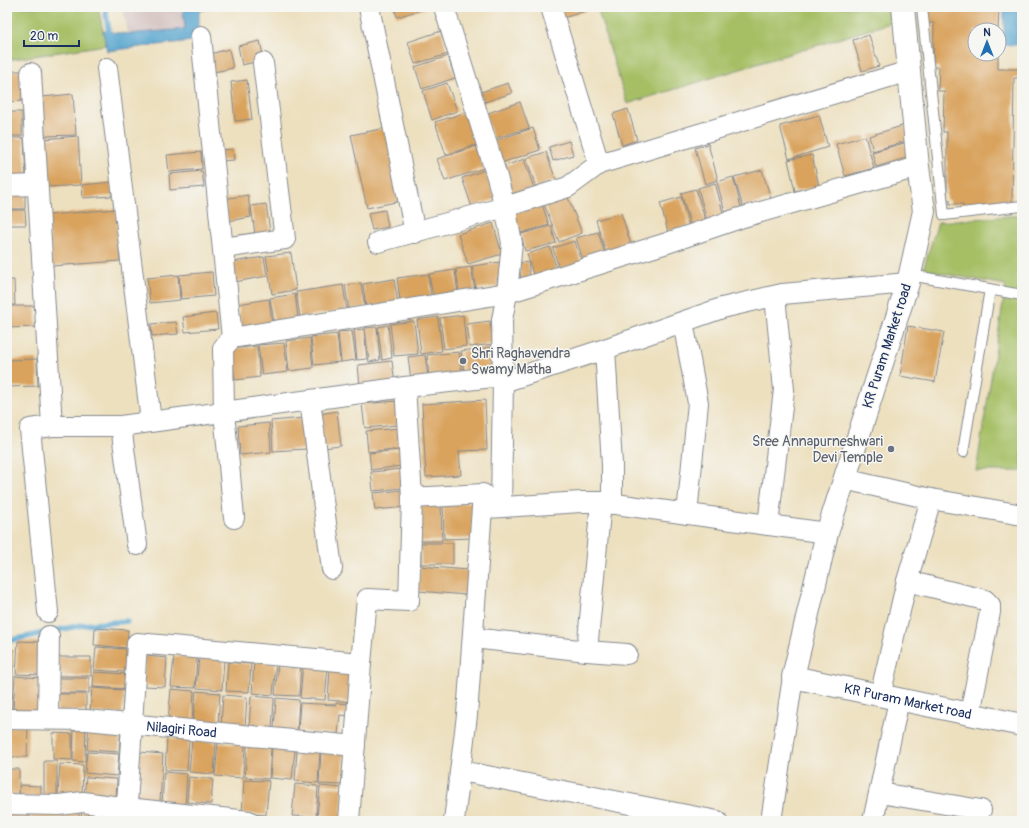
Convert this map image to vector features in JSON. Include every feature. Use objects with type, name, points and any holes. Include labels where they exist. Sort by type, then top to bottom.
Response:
[{"type":"street","points":[[369,7],[415,233]]},
{"type":"street","points":[[444,7],[505,207],[512,243],[507,293],[502,320],[503,379],[492,508],[473,638],[467,715],[454,821]]},
{"type":"street","points":[[551,7],[599,164]]},
{"type":"street","name":"KR Puram Market road","points":[[771,821],[793,677],[827,533],[909,279],[924,211],[918,166],[903,7]]},
{"type":"street","points":[[201,36],[232,338]]},
{"type":"street","points":[[223,248],[285,239],[263,63]]},
{"type":"street","points":[[107,68],[151,421]]},
{"type":"street","points":[[378,242],[505,207],[568,187],[599,164],[909,71]]},
{"type":"street","points":[[31,72],[52,426]]},
{"type":"street","points":[[234,518],[224,412],[223,348],[232,338],[507,293],[667,243],[740,218],[918,166]]},
{"type":"street","points":[[7,186],[37,185]]},
{"type":"street","points":[[48,612],[30,429],[52,426],[121,426],[406,387],[503,379],[605,349],[722,308],[775,296],[909,279]]},
{"type":"street","points":[[768,525],[784,390],[775,296]]},
{"type":"street","points":[[684,322],[698,403],[687,514]]},
{"type":"street","points":[[586,650],[612,465],[605,349]]},
{"type":"street","points":[[349,821],[367,598],[409,601],[412,498],[406,387]]},
{"type":"street","points":[[310,400],[332,569]]},
{"type":"street","points":[[121,426],[137,545]]},
{"type":"street","points":[[844,479],[931,499],[1022,515]]},
{"type":"street","points":[[412,498],[483,494],[492,508]]},
{"type":"street","points":[[873,821],[880,793],[890,698],[908,581],[931,499]]},
{"type":"street","points":[[492,508],[581,502],[607,503],[827,533]]},
{"type":"street","points":[[908,581],[985,600],[990,605],[990,612],[970,714]]},
{"type":"street","points":[[48,719],[49,636]]},
{"type":"street","points":[[473,638],[627,654]]},
{"type":"street","points":[[126,815],[137,643],[361,663]]},
{"type":"street","name":"KR Puram Market road","points":[[793,677],[1022,725]]},
{"type":"street","name":"Nilagiri Road","points":[[7,719],[87,720],[355,746]]},
{"type":"street","points":[[461,771],[717,821]]},
{"type":"street","points":[[880,793],[981,810]]},
{"type":"street","points":[[7,804],[58,805],[83,802],[126,815],[249,821]]},
{"type":"lane","points":[[922,7],[944,215],[1022,206]]},
{"type":"lane","points":[[909,279],[990,289],[1022,295]]},
{"type":"lane","points":[[963,452],[990,289]]},
{"type":"shaded area","points":[[123,7],[183,7],[185,29],[128,34]]},
{"type":"green space","points":[[7,7],[98,7],[106,45],[7,60]]},
{"type":"green space","points":[[597,7],[889,7],[890,23],[627,104]]},
{"type":"green space","points":[[1022,215],[1022,471],[976,471],[1006,285],[923,270],[938,222]]},
{"type":"water","points":[[183,7],[217,7],[199,11],[199,40],[107,51],[103,31],[128,34],[185,29]]},
{"type":"water","points":[[1004,7],[1018,7],[1017,45],[1007,45],[1007,22],[1004,22]]},
{"type":"building","points":[[394,7],[430,7],[397,17]]},
{"type":"building","points":[[560,7],[598,7],[563,18]]},
{"type":"building","points":[[928,7],[999,7],[998,22],[967,22],[967,62],[998,62],[998,69],[1022,69],[1022,78],[1014,78],[1012,205],[981,205],[981,209],[963,208],[963,204],[950,204],[950,200],[947,200],[947,132],[943,132],[944,91],[938,91],[939,67],[933,67],[934,23],[928,23]]},
{"type":"building","points":[[441,31],[448,54],[415,64],[408,42]]},
{"type":"building","points":[[869,35],[879,66],[862,71],[853,40]]},
{"type":"building","points":[[260,41],[264,60],[242,65],[238,46]]},
{"type":"building","points":[[229,49],[233,68],[214,72],[210,54]]},
{"type":"building","points":[[448,56],[455,78],[422,89],[415,67]]},
{"type":"building","points":[[7,71],[22,71],[22,101],[7,102]]},
{"type":"building","points":[[247,80],[252,119],[235,121],[231,82]]},
{"type":"building","points":[[447,83],[457,111],[432,120],[423,91]]},
{"type":"building","points":[[508,83],[512,93],[482,103],[478,93]]},
{"type":"building","points":[[73,94],[76,135],[45,136],[42,97]]},
{"type":"building","points":[[520,102],[529,128],[493,139],[485,114]]},
{"type":"building","points":[[628,109],[637,140],[622,145],[613,114]]},
{"type":"building","points":[[7,112],[22,112],[22,136],[7,136]]},
{"type":"building","points":[[467,112],[478,144],[446,155],[435,122]]},
{"type":"building","points":[[819,115],[828,147],[789,159],[780,126]]},
{"type":"building","points":[[905,125],[909,140],[873,151],[869,136]]},
{"type":"building","points":[[386,128],[401,201],[367,208],[351,135]]},
{"type":"building","points":[[533,128],[540,150],[501,163],[494,141]]},
{"type":"building","points":[[78,136],[81,185],[47,187],[44,139]]},
{"type":"building","points":[[865,136],[874,168],[845,176],[836,144]]},
{"type":"building","points":[[7,138],[24,138],[26,177],[7,177]]},
{"type":"building","points":[[569,141],[573,155],[553,161],[549,147]]},
{"type":"building","points":[[904,143],[909,157],[876,167],[872,152]]},
{"type":"building","points":[[708,144],[718,180],[705,184],[695,148]]},
{"type":"building","points":[[476,146],[484,168],[445,181],[437,159]]},
{"type":"building","points":[[233,149],[234,160],[221,161],[221,150]]},
{"type":"building","points":[[201,152],[202,169],[169,172],[167,155]]},
{"type":"building","points":[[546,152],[556,180],[536,187],[526,158]]},
{"type":"building","points":[[812,155],[819,186],[795,191],[788,160]]},
{"type":"building","points":[[524,159],[534,188],[512,195],[502,167]]},
{"type":"building","points":[[485,170],[495,199],[472,207],[462,178]]},
{"type":"building","points":[[762,170],[771,199],[743,207],[734,177]]},
{"type":"building","points":[[202,171],[204,187],[170,190],[169,174]]},
{"type":"building","points":[[733,177],[741,207],[725,212],[717,182]]},
{"type":"building","points":[[111,182],[112,196],[83,198],[82,185]]},
{"type":"building","points":[[715,183],[724,216],[707,221],[698,188]]},
{"type":"building","points":[[696,189],[706,223],[691,226],[681,193]]},
{"type":"building","points":[[7,193],[25,193],[25,209],[7,209]]},
{"type":"building","points":[[248,195],[251,217],[228,221],[224,199]]},
{"type":"building","points":[[567,195],[582,233],[559,242],[544,204]]},
{"type":"building","points":[[681,197],[689,226],[668,232],[660,203]]},
{"type":"building","points":[[266,204],[271,239],[256,241],[251,206]]},
{"type":"building","points":[[542,204],[549,225],[521,233],[514,213]]},
{"type":"building","points":[[116,209],[120,261],[52,266],[48,215]]},
{"type":"building","points":[[7,210],[25,210],[26,225],[7,225]]},
{"type":"building","points":[[385,210],[388,227],[372,230],[368,213]]},
{"type":"building","points":[[621,213],[632,248],[607,256],[596,220]]},
{"type":"building","points":[[493,223],[502,254],[468,264],[458,234]]},
{"type":"building","points":[[551,226],[556,243],[525,251],[521,234]]},
{"type":"building","points":[[598,232],[606,257],[584,263],[576,238]]},
{"type":"building","points":[[575,241],[581,263],[559,269],[553,248]]},
{"type":"building","points":[[550,247],[557,271],[534,278],[527,254]]},
{"type":"building","points":[[291,253],[296,290],[272,294],[266,256]]},
{"type":"building","points":[[264,257],[267,276],[235,282],[232,262]]},
{"type":"building","points":[[500,262],[502,277],[497,278],[498,286],[476,289],[472,266]]},
{"type":"building","points":[[528,262],[530,278],[521,280],[519,263]]},
{"type":"building","points":[[471,267],[475,290],[459,292],[456,269]]},
{"type":"building","points":[[455,270],[458,293],[433,297],[429,274]]},
{"type":"building","points":[[212,272],[214,296],[181,299],[179,275]]},
{"type":"building","points":[[428,274],[431,297],[400,301],[397,278]]},
{"type":"building","points":[[178,275],[180,300],[150,303],[147,278]]},
{"type":"building","points":[[394,279],[398,303],[366,307],[363,284]]},
{"type":"building","points":[[7,280],[14,280],[15,305],[7,305]]},
{"type":"building","points":[[361,283],[365,307],[349,310],[345,285]]},
{"type":"building","points":[[343,285],[347,310],[300,317],[296,292]]},
{"type":"building","points":[[295,294],[298,318],[274,322],[270,298]]},
{"type":"building","points":[[269,299],[272,322],[241,327],[238,304]]},
{"type":"building","points":[[7,306],[36,306],[36,327],[7,328]]},
{"type":"building","points":[[216,313],[218,329],[185,332],[183,317]]},
{"type":"building","points":[[463,315],[466,346],[444,349],[440,318]]},
{"type":"building","points":[[438,317],[442,351],[421,354],[417,320]]},
{"type":"building","points":[[414,321],[418,354],[394,356],[390,324]]},
{"type":"building","points":[[490,321],[493,344],[470,347],[467,324]]},
{"type":"building","points":[[176,322],[178,334],[152,336],[151,324]]},
{"type":"building","points":[[388,325],[392,358],[382,360],[378,327]]},
{"type":"building","points":[[908,326],[944,332],[935,382],[900,376]]},
{"type":"building","points":[[377,327],[380,360],[369,362],[365,328]]},
{"type":"building","points":[[364,329],[367,359],[357,360],[354,330]]},
{"type":"building","points":[[352,331],[356,360],[341,362],[338,332]]},
{"type":"building","points":[[337,334],[340,362],[314,365],[311,337]]},
{"type":"building","points":[[310,338],[313,368],[289,371],[286,341]]},
{"type":"building","points":[[284,343],[288,372],[262,375],[258,345]]},
{"type":"building","points":[[257,346],[260,377],[235,380],[231,349]]},
{"type":"building","points":[[493,347],[496,370],[464,374],[461,351]]},
{"type":"building","points":[[459,352],[462,374],[429,378],[427,355]]},
{"type":"building","points":[[425,355],[428,378],[411,380],[408,357]]},
{"type":"building","points":[[37,359],[38,386],[7,387],[7,360]]},
{"type":"building","points":[[392,361],[395,383],[360,387],[358,365]]},
{"type":"building","points":[[485,400],[487,450],[459,451],[461,475],[426,477],[422,404]]},
{"type":"building","points":[[397,401],[399,425],[365,428],[362,404]]},
{"type":"building","points":[[337,411],[341,446],[323,448],[319,414]]},
{"type":"building","points":[[304,418],[306,449],[273,451],[271,421]]},
{"type":"building","points":[[269,423],[271,452],[240,455],[238,426]]},
{"type":"building","points":[[400,428],[402,448],[368,452],[366,431]]},
{"type":"building","points":[[400,450],[401,466],[371,470],[369,453]]},
{"type":"building","points":[[402,469],[403,488],[373,491],[371,472]]},
{"type":"building","points":[[404,490],[406,507],[375,510],[373,493]]},
{"type":"building","points":[[472,503],[473,538],[444,539],[443,504]]},
{"type":"building","points":[[441,504],[442,541],[421,541],[419,505]]},
{"type":"building","points":[[421,543],[453,543],[453,564],[421,564]]},
{"type":"building","points":[[420,566],[468,570],[466,595],[418,591]]},
{"type":"building","points":[[95,628],[128,630],[127,648],[94,645]]},
{"type":"building","points":[[18,641],[42,642],[41,675],[16,674]]},
{"type":"building","points":[[96,647],[127,649],[125,672],[94,670]]},
{"type":"building","points":[[7,650],[13,650],[12,710],[7,710]]},
{"type":"building","points":[[145,656],[167,658],[165,687],[143,686]]},
{"type":"building","points":[[174,656],[197,658],[195,688],[171,687]]},
{"type":"building","points":[[58,657],[91,657],[91,676],[58,676]]},
{"type":"building","points":[[199,657],[224,659],[222,690],[196,688]]},
{"type":"building","points":[[254,661],[276,663],[273,695],[252,693]]},
{"type":"building","points":[[228,662],[251,664],[249,692],[226,691]]},
{"type":"building","points":[[278,664],[301,665],[299,696],[275,695]]},
{"type":"building","points":[[303,665],[328,667],[325,700],[300,698]]},
{"type":"building","points":[[330,668],[354,670],[352,702],[328,700]]},
{"type":"building","points":[[94,672],[126,674],[125,689],[93,687]]},
{"type":"building","points":[[15,676],[41,678],[40,712],[13,711]]},
{"type":"building","points":[[57,678],[89,678],[89,693],[57,693]]},
{"type":"building","points":[[92,688],[124,690],[122,714],[90,712]]},
{"type":"building","points":[[171,689],[194,691],[192,723],[168,721]]},
{"type":"building","points":[[196,691],[220,693],[218,724],[193,723]]},
{"type":"building","points":[[57,694],[86,694],[86,711],[57,711]]},
{"type":"building","points":[[223,695],[247,697],[245,728],[221,726]]},
{"type":"building","points":[[251,696],[274,698],[272,730],[249,728]]},
{"type":"building","points":[[276,698],[299,700],[297,732],[274,730]]},
{"type":"building","points":[[300,703],[336,705],[336,703],[351,704],[350,716],[340,715],[338,734],[298,731]]},
{"type":"building","points":[[89,725],[121,727],[119,752],[87,750]]},
{"type":"building","points":[[7,726],[28,726],[27,757],[7,757]]},
{"type":"building","points":[[74,726],[86,726],[85,762],[73,761]]},
{"type":"building","points":[[53,733],[72,734],[72,760],[53,759]]},
{"type":"building","points":[[167,738],[189,740],[187,771],[165,770]]},
{"type":"building","points":[[192,740],[216,742],[214,774],[189,772]]},
{"type":"building","points":[[218,743],[245,745],[243,778],[215,776]]},
{"type":"building","points":[[247,745],[271,747],[269,779],[245,777]]},
{"type":"building","points":[[272,748],[295,749],[292,780],[270,778]]},
{"type":"building","points":[[297,750],[320,751],[318,783],[295,781]]},
{"type":"building","points":[[87,752],[119,754],[117,776],[85,773]]},
{"type":"building","points":[[139,752],[163,754],[160,802],[136,800]]},
{"type":"building","points":[[321,752],[344,753],[341,785],[319,784]]},
{"type":"building","points":[[44,761],[57,761],[57,798],[44,798]]},
{"type":"building","points":[[60,764],[83,765],[82,797],[58,795]]},
{"type":"building","points":[[7,769],[19,769],[19,795],[7,795]]},
{"type":"building","points":[[164,772],[187,774],[185,806],[162,804]]},
{"type":"building","points":[[86,777],[117,779],[116,799],[84,797]]},
{"type":"building","points":[[189,777],[213,779],[211,804],[187,802]]},
{"type":"building","points":[[244,780],[269,781],[266,815],[242,813]]},
{"type":"building","points":[[295,784],[318,786],[316,817],[292,816]]},
{"type":"building","points":[[20,785],[41,786],[41,797],[19,797]]},
{"type":"building","points":[[320,786],[343,788],[341,821],[317,819]]},
{"type":"building","points":[[82,807],[98,808],[98,821],[81,821]]},
{"type":"building","points":[[100,808],[116,809],[115,821],[99,821]]},
{"type":"building","points":[[7,812],[28,812],[28,821],[7,821]]},
{"type":"building","points":[[30,812],[79,812],[79,821],[30,821]]},
{"type":"waterway","points":[[105,7],[110,38]]},
{"type":"waterway","points":[[7,641],[82,625],[127,621]]},
{"type":"place","name":"Shri Raghavendra Swamy Matha","points":[[463,361]]},
{"type":"place","name":"Sree Annapurneshwari Devi Temple","points":[[891,449]]}]
